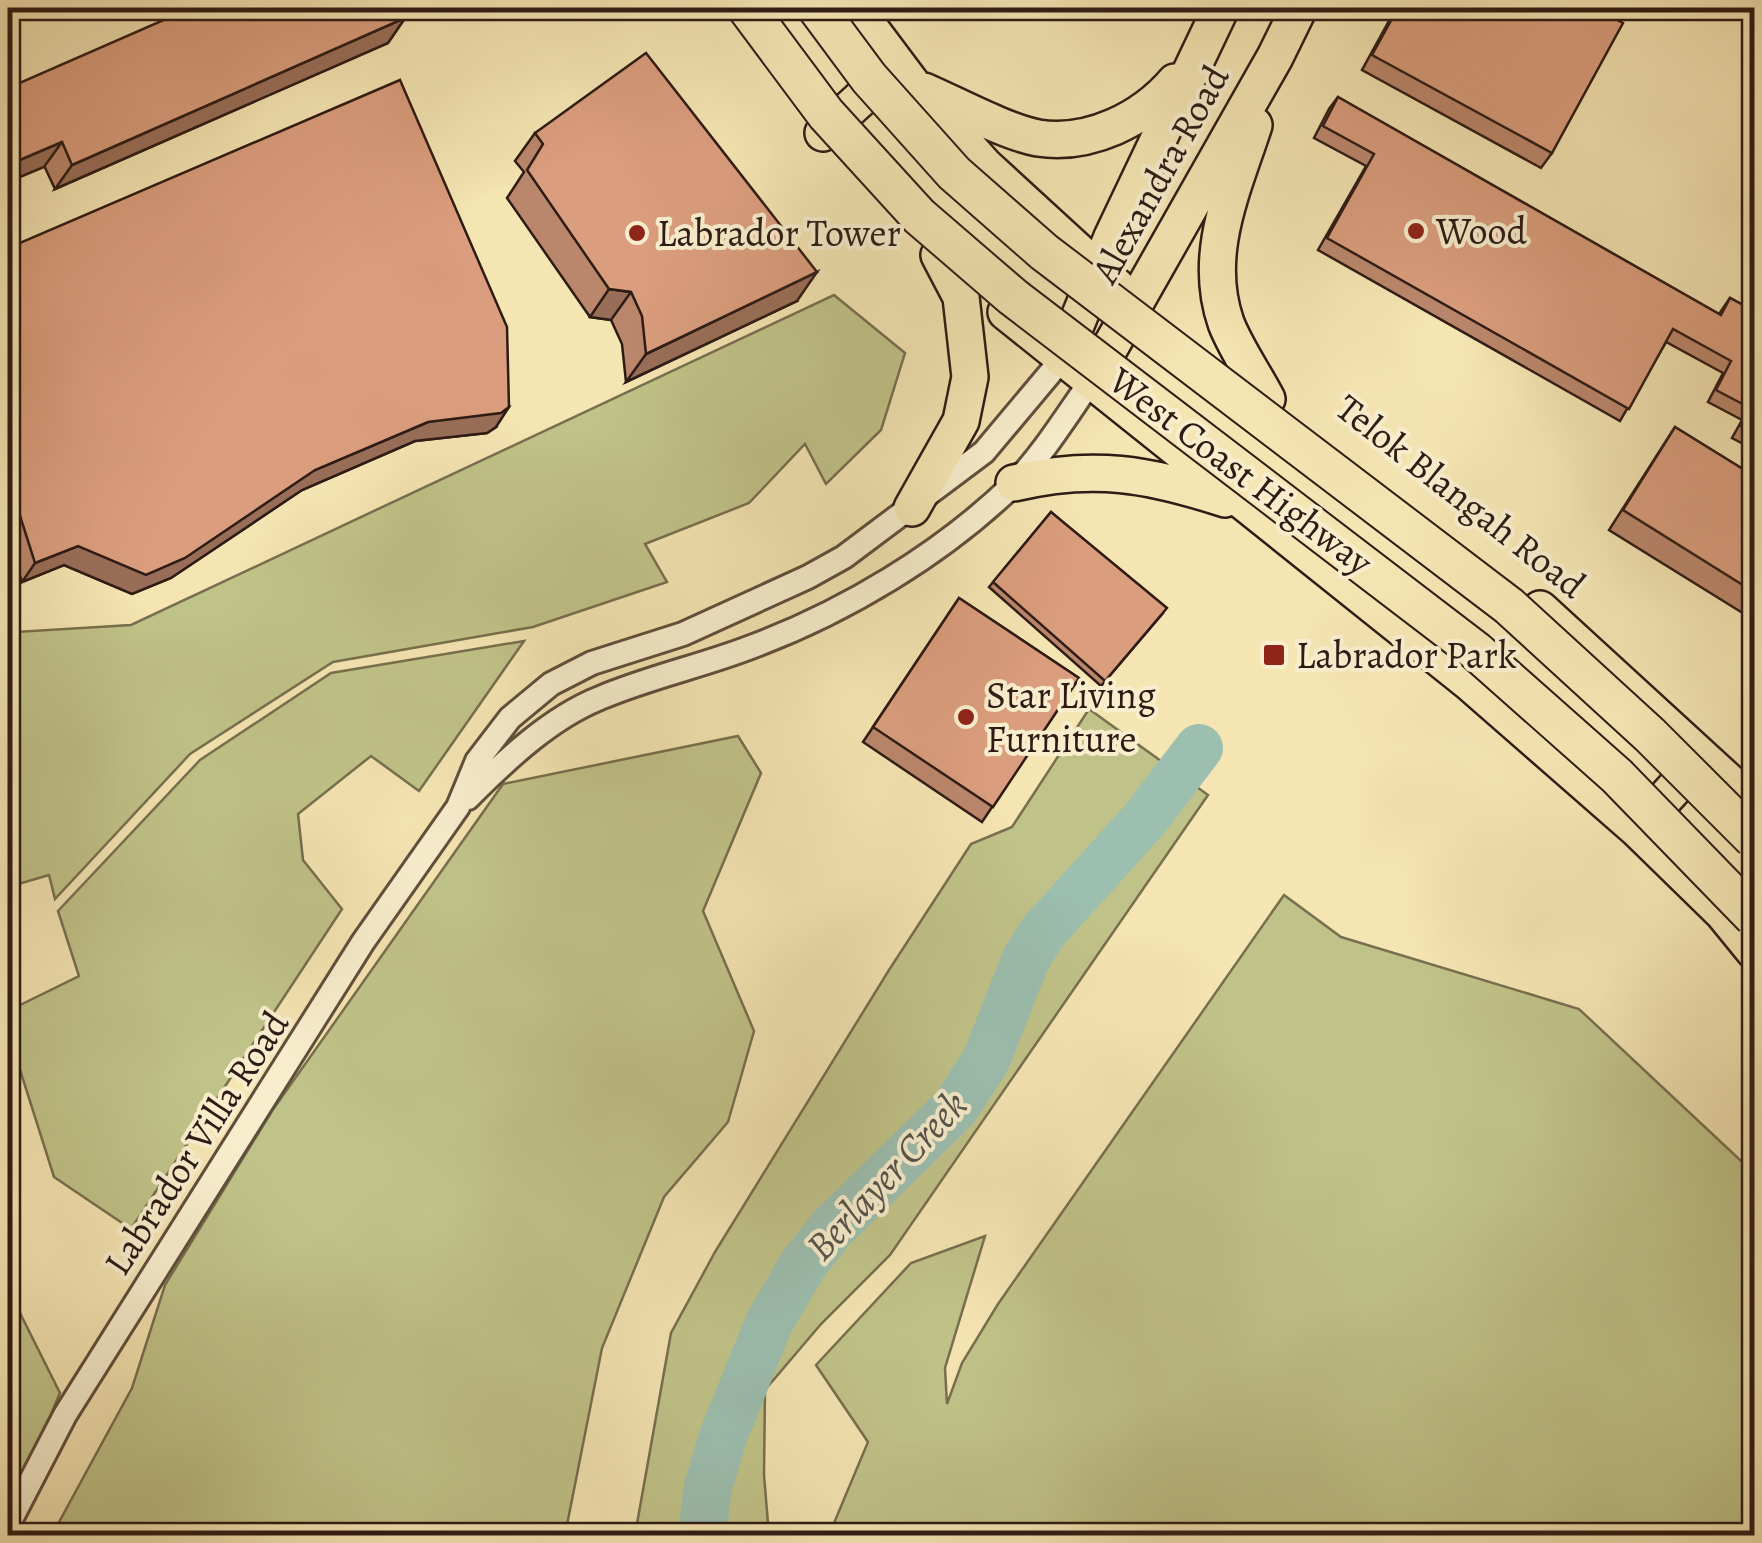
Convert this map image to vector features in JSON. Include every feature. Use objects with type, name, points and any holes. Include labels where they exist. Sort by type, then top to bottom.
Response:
[{"type":"highway","name":"West Coast Highway","points":[[747,8],[826,114],[919,216],[1013,297],[1476,651],[1617,776],[1754,917]]},
{"type":"highway","name":"West Coast Highway","points":[[817,8],[869,78],[954,173],[1044,252],[1509,606],[1650,735],[1754,839]]},
{"type":"main road","points":[[733,8],[809,119],[938,255],[1062,359],[1470,683],[1637,828],[1723,913],[1754,951]]},
{"type":"main road","name":"Alexandra Road","points":[[1062,359],[1112,237],[1221,8]]},
{"type":"main road","name":"Alexandra Road","points":[[1091,381],[1299,8]]},
{"type":"main road","points":[[823,132],[868,92],[864,20]]},
{"type":"main road","name":"Telok Blangah Road","points":[[864,20],[915,88],[985,166],[1099,273],[1521,593],[1754,805]]},
{"type":"main road","points":[[1267,399],[1226,322],[1214,264],[1223,222],[1275,57]]},
{"type":"main road","points":[[915,88],[1036,137],[1059,139],[1103,130],[1134,118],[1158,101],[1192,62]]},
{"type":"main road","points":[[912,508],[962,421],[970,378],[961,297],[938,255]]},
{"type":"main road","points":[[1014,483],[1044,476],[1118,472],[1187,487],[1250,508]]},
{"type":"main road","points":[[1637,828],[1679,783],[1726,776]]},
{"type":"street","name":"Labrador Villa Road","points":[[8,1525],[65,1415],[363,942],[458,807],[478,761],[510,718],[550,684],[592,664],[683,634],[832,564],[984,452],[1062,359]]},
{"type":"street","name":"Labrador Villa Road","points":[[458,807],[504,764],[566,716],[599,698],[741,651],[829,612],[908,570],[1014,483],[1091,381]]},
{"type":"street","points":[[720,618],[703,643],[712,652],[741,651]]},
{"type":"green space","points":[[834,295],[905,353],[881,430],[826,484],[805,444],[749,503],[645,544],[667,582],[533,627],[333,662],[190,754],[55,899],[49,875],[8,887],[8,612],[16,632],[131,625]]},
{"type":"green space","points":[[524,641],[419,791],[371,756],[298,814],[303,860],[342,909],[131,1229],[54,1177],[8,1032],[8,1011],[79,976],[58,911],[200,760],[331,673]]},
{"type":"green space","points":[[1089,709],[1208,795],[890,1255],[821,1324],[765,1390],[764,1475],[769,1535],[635,1535],[671,1333],[715,1252],[971,844],[1012,827]]},
{"type":"green space","points":[[738,736],[761,773],[703,911],[754,1031],[728,1122],[664,1197],[602,1348],[565,1535],[52,1535],[132,1388],[165,1285],[272,1111],[503,784]]},
{"type":"green space","points":[[1284,895],[1341,937],[1579,1009],[1754,1173],[1754,1535],[829,1535],[868,1442],[816,1365],[911,1263],[985,1236],[945,1368],[947,1404],[962,1363],[998,1304]]},
{"type":"green space","points":[[8,1289],[60,1393],[8,1516]]},
{"type":"building","points":[[191,8],[400,8],[405,18],[72,165],[62,142],[8,165],[8,88]]},
{"type":"building","points":[[1398,8],[1594,8],[1623,23],[1552,153],[1372,55]]},
{"type":"building","name":"Labrador Tower","points":[[646,53],[817,272],[646,354],[642,316],[631,292],[609,289],[527,170],[543,144],[535,133]]},
{"type":"building","points":[[400,80],[507,327],[509,407],[501,413],[428,422],[315,470],[185,558],[146,575],[78,546],[35,563],[8,478],[8,354],[16,350],[8,323],[8,248]]},
{"type":"building","points":[[1338,97],[1721,315],[1730,298],[1754,311],[1754,433],[1741,426],[1750,408],[1716,390],[1731,361],[1673,329],[1629,409],[1327,238],[1374,154],[1323,126]]},
{"type":"building","points":[[1675,427],[1754,476],[1754,592],[1623,510]]},
{"type":"building","points":[[1051,512],[1167,608],[1105,681],[993,582]]},
{"type":"building","name":"Star Living Furniture","points":[[959,598],[1079,678],[993,807],[873,727]]},
{"type":"waterway","name":"Berlayer Creek","points":[[702,1536],[708,1487],[724,1434],[769,1323],[802,1266],[832,1228],[955,1108],[986,1060],[1026,959],[1042,933],[1144,820],[1199,748]]},
{"type":"place","name":"Wood","points":[[1416,231]]},
{"type":"place","name":"Labrador Tower","points":[[637,233]]},
{"type":"place","name":"Labrador Park","points":[[1274,655]]},
{"type":"place","name":"Star Living Furniture","points":[[966,717]]}]
